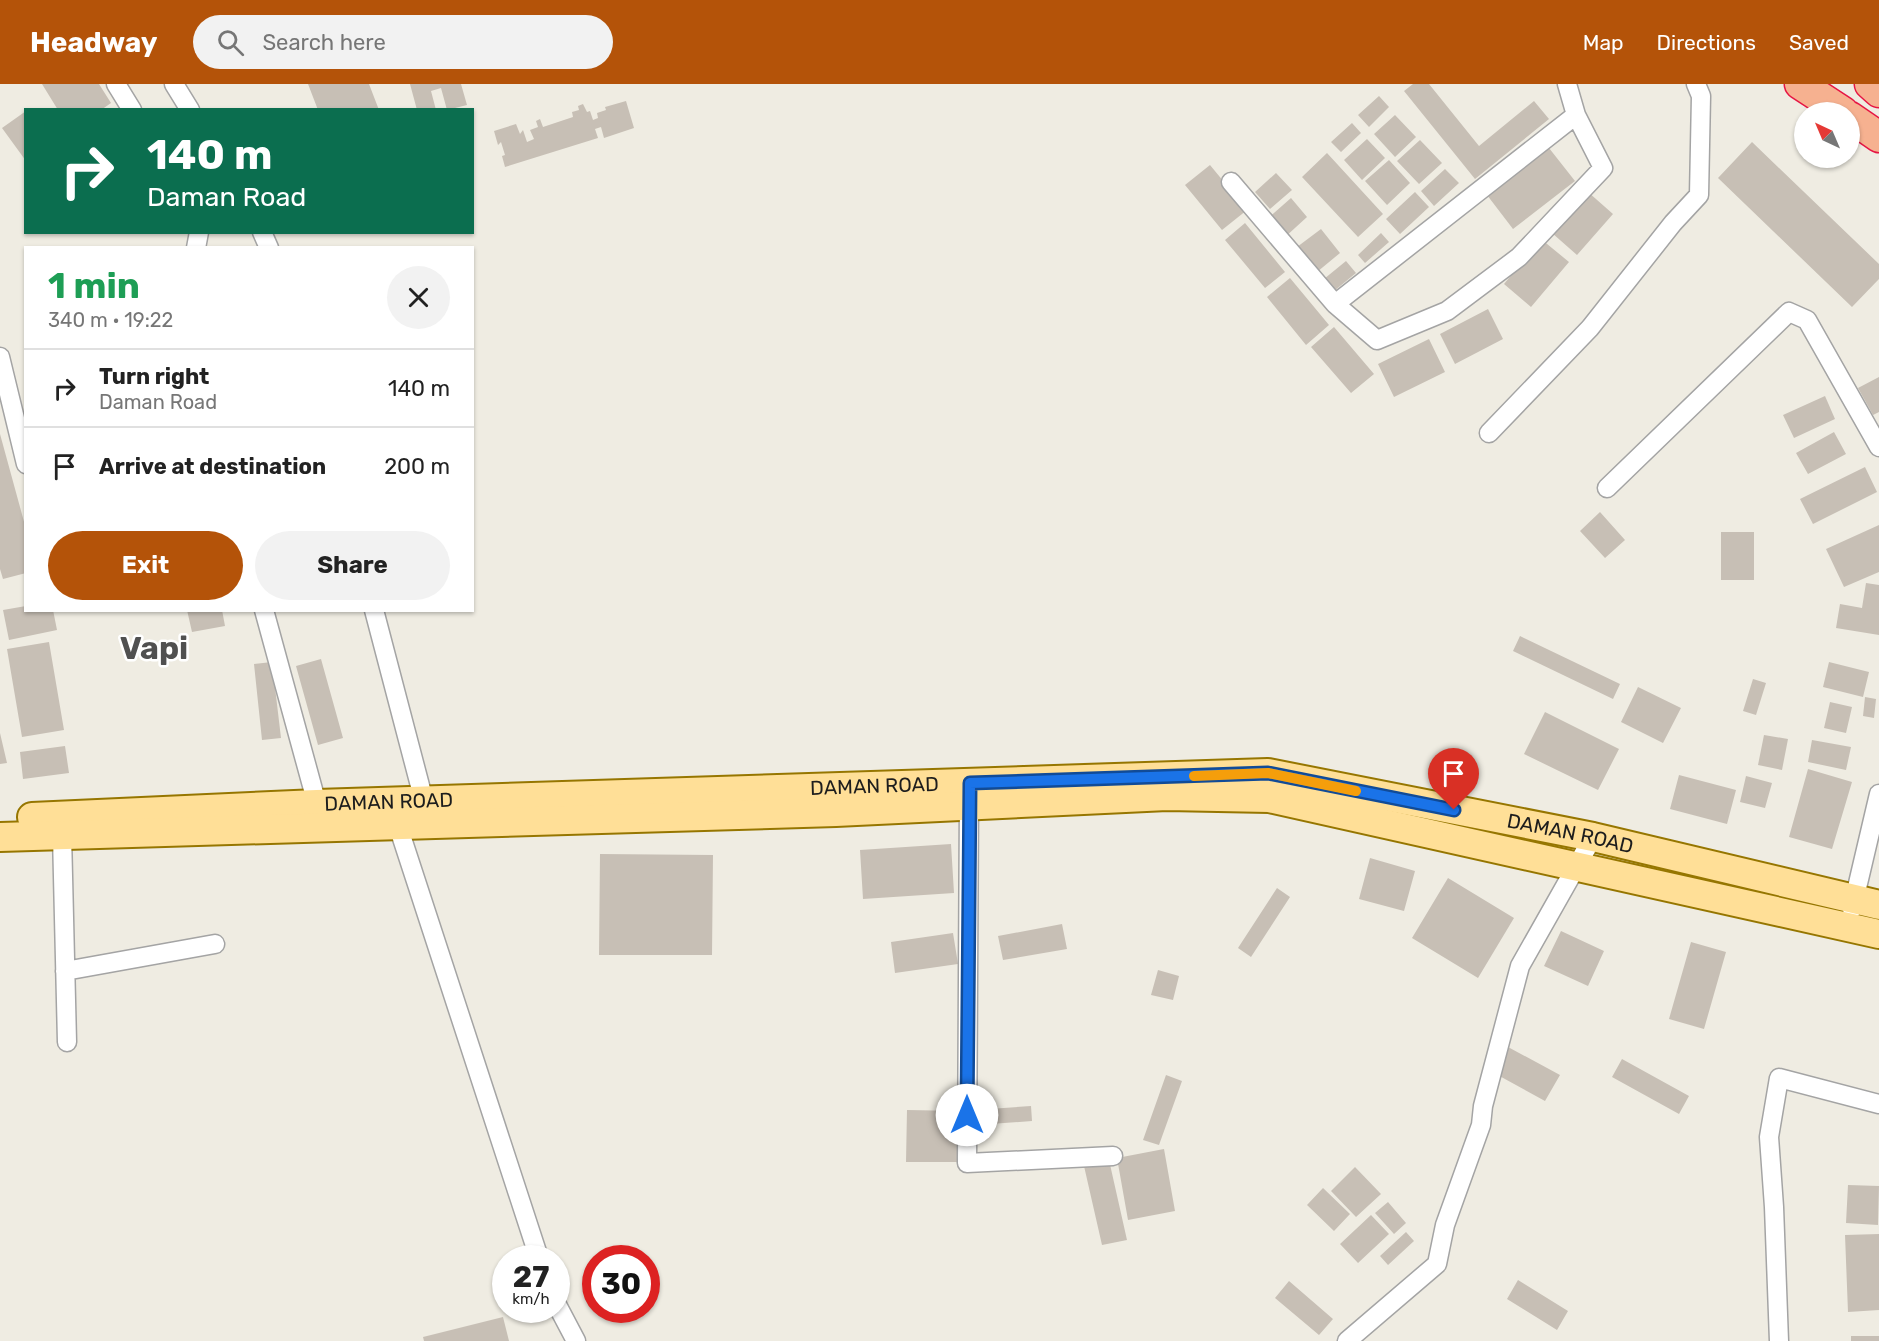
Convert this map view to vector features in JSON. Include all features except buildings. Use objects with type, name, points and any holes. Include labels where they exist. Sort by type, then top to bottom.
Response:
[{"type":"highway","points":[[1800,84],[1828,102]]},
{"type":"highway","points":[[1870,84],[1879,92]]},
{"type":"highway","points":[[1860,124],[1879,137]]},
{"type":"main road","name":"DAMAN ROAD","points":[[0,818],[317,815],[408,810],[969,794],[1268,773],[1593,837],[1867,902]]},
{"type":"main road","points":[[969,794],[1269,798],[1879,934]]},
{"type":"main road","points":[[0,837],[62,835],[317,815]]},
{"type":"street","points":[[116,84],[131,108]]},
{"type":"street","points":[[174,84],[189,108]]},
{"type":"street","points":[[1231,182],[1335,304],[1377,340],[1447,311],[1519,257],[1603,168],[1576,115],[1567,84]]},
{"type":"street","points":[[1489,433],[1590,328],[1673,223],[1700,195],[1701,96],[1696,84]]},
{"type":"street","points":[[1335,304],[1576,115]]},
{"type":"street","points":[[1607,488],[1789,312],[1807,320],[1878,440]]},
{"type":"street","points":[[0,357],[24,456]]},
{"type":"street","points":[[265,612],[317,815]]},
{"type":"street","points":[[374,612],[408,810],[535,1245]]},
{"type":"street","points":[[969,794],[967,1163],[1113,1156]]},
{"type":"street","points":[[1846,926],[1867,902],[1879,794]]},
{"type":"street","points":[[62,835],[67,1042]]},
{"type":"street","points":[[1347,1341],[1437,1264],[1445,1226],[1481,1125],[1483,1106],[1520,966],[1593,837]]},
{"type":"street","points":[[65,971],[215,944]]},
{"type":"street","points":[[1779,1341],[1769,1137],[1779,1078],[1879,1104]]},
{"type":"street","points":[[567,1323],[576,1341]]},
{"type":"slow traffic","points":[[1194,776],[1268,773],[1356,791]]},
{"type":"district","name":"Vapi","points":[[154,648]]},
{"type":"route","points":[[967,1115],[970,783],[1268,773],[1454,810]]}]
